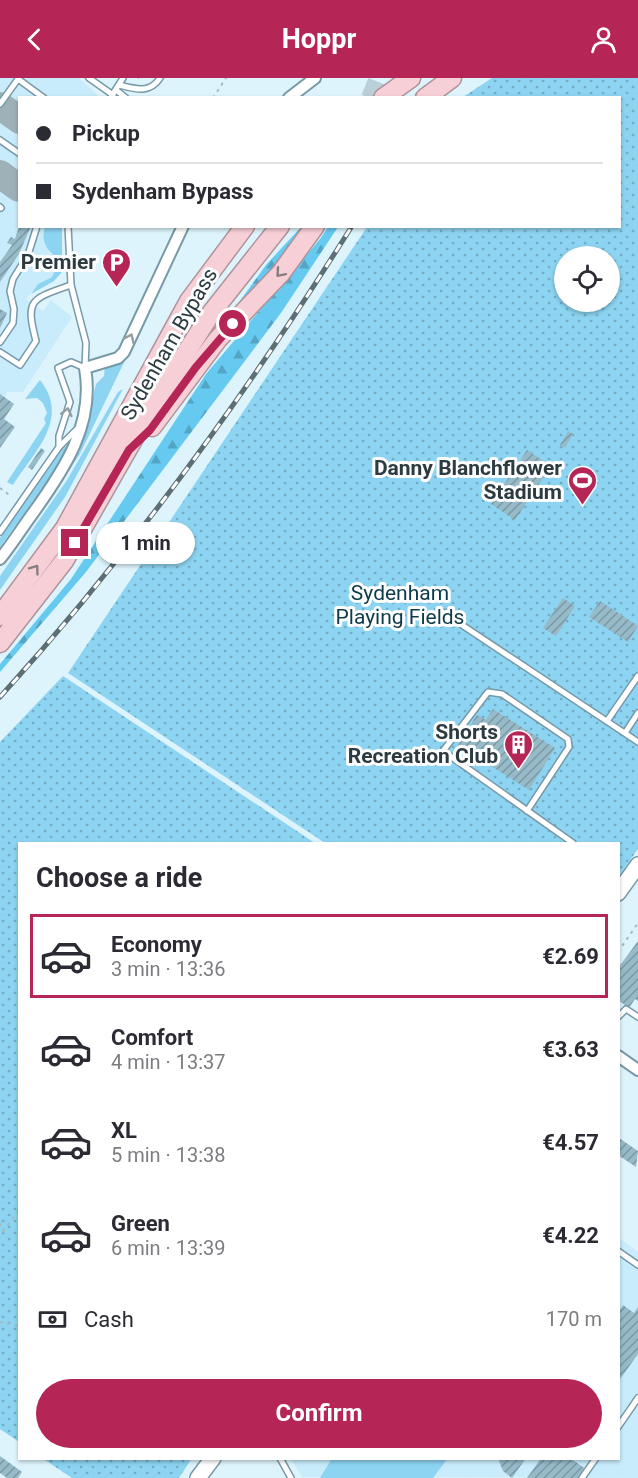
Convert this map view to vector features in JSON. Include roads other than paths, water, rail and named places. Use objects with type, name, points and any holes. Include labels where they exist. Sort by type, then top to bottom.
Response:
[{"type":"highway","points":[[386,96],[411,78]]},
{"type":"highway","points":[[428,96],[452,78]]},
{"type":"highway","name":"Sydenham Bypass","points":[[0,616],[65,528],[189,301],[244,228]]},
{"type":"highway","name":"Sydenham Bypass","points":[[0,643],[64,561],[154,403],[206,322],[278,228]]},
{"type":"highway","points":[[129,450],[150,430],[218,339],[281,273],[314,228]]},
{"type":"main road","points":[[621,883],[638,866]]},
{"type":"main road","points":[[198,1478],[212,1460]]},
{"type":"street","points":[[292,96],[315,78]]},
{"type":"street","points":[[0,559],[61,474],[75,448],[83,423],[88,385],[85,368],[118,358],[124,352],[182,228]]},
{"type":"street","points":[[620,1057],[638,1070]]},
{"type":"lane","points":[[89,78],[118,87],[149,89],[155,86],[160,78]]},
{"type":"lane","points":[[118,87],[129,78]]},
{"type":"lane","points":[[0,104],[18,79],[41,96]]},
{"type":"lane","points":[[0,140],[18,153]]},
{"type":"lane","points":[[0,342],[13,323],[14,309],[10,291],[13,279],[28,255],[36,228]]},
{"type":"lane","points":[[59,447],[59,436],[70,402],[58,368],[70,362],[85,368],[86,343],[71,285],[68,228]]},
{"type":"lane","points":[[0,352],[20,365],[36,341],[29,314],[34,304],[48,293],[71,285]]},
{"type":"lane","points":[[0,532],[59,447],[75,427],[83,423]]},
{"type":"lane","points":[[441,611],[638,742]]},
{"type":"lane","points":[[607,721],[638,676]]},
{"type":"lane","points":[[527,811],[569,747],[568,739],[502,694],[488,692],[443,751],[527,811],[572,842]]},
{"type":"lane","points":[[625,733],[638,713]]},
{"type":"lane","points":[[620,1015],[626,1009],[638,1017]]},
{"type":"lane","points":[[620,1252],[638,1265]]},
{"type":"lane","points":[[620,1424],[638,1398]]},
{"type":"lane","points":[[281,1460],[291,1478]]},
{"type":"lane","points":[[582,1478],[595,1460]]},
{"type":"tunnel","points":[[371,96],[378,78]]},
{"type":"railway","points":[[0,697],[49,642],[142,528],[230,410],[351,228]]},
{"type":"place","name":"Premier","points":[[117,288]]},
{"type":"place","name":"Danny Blanchflower Stadium","points":[[583,506]]},
{"type":"place","name":"Shorts Recreation Club","points":[[519,770]]},
{"type":"park label","name":"Sydenham Playing Fields","points":[[400,605]]}]
